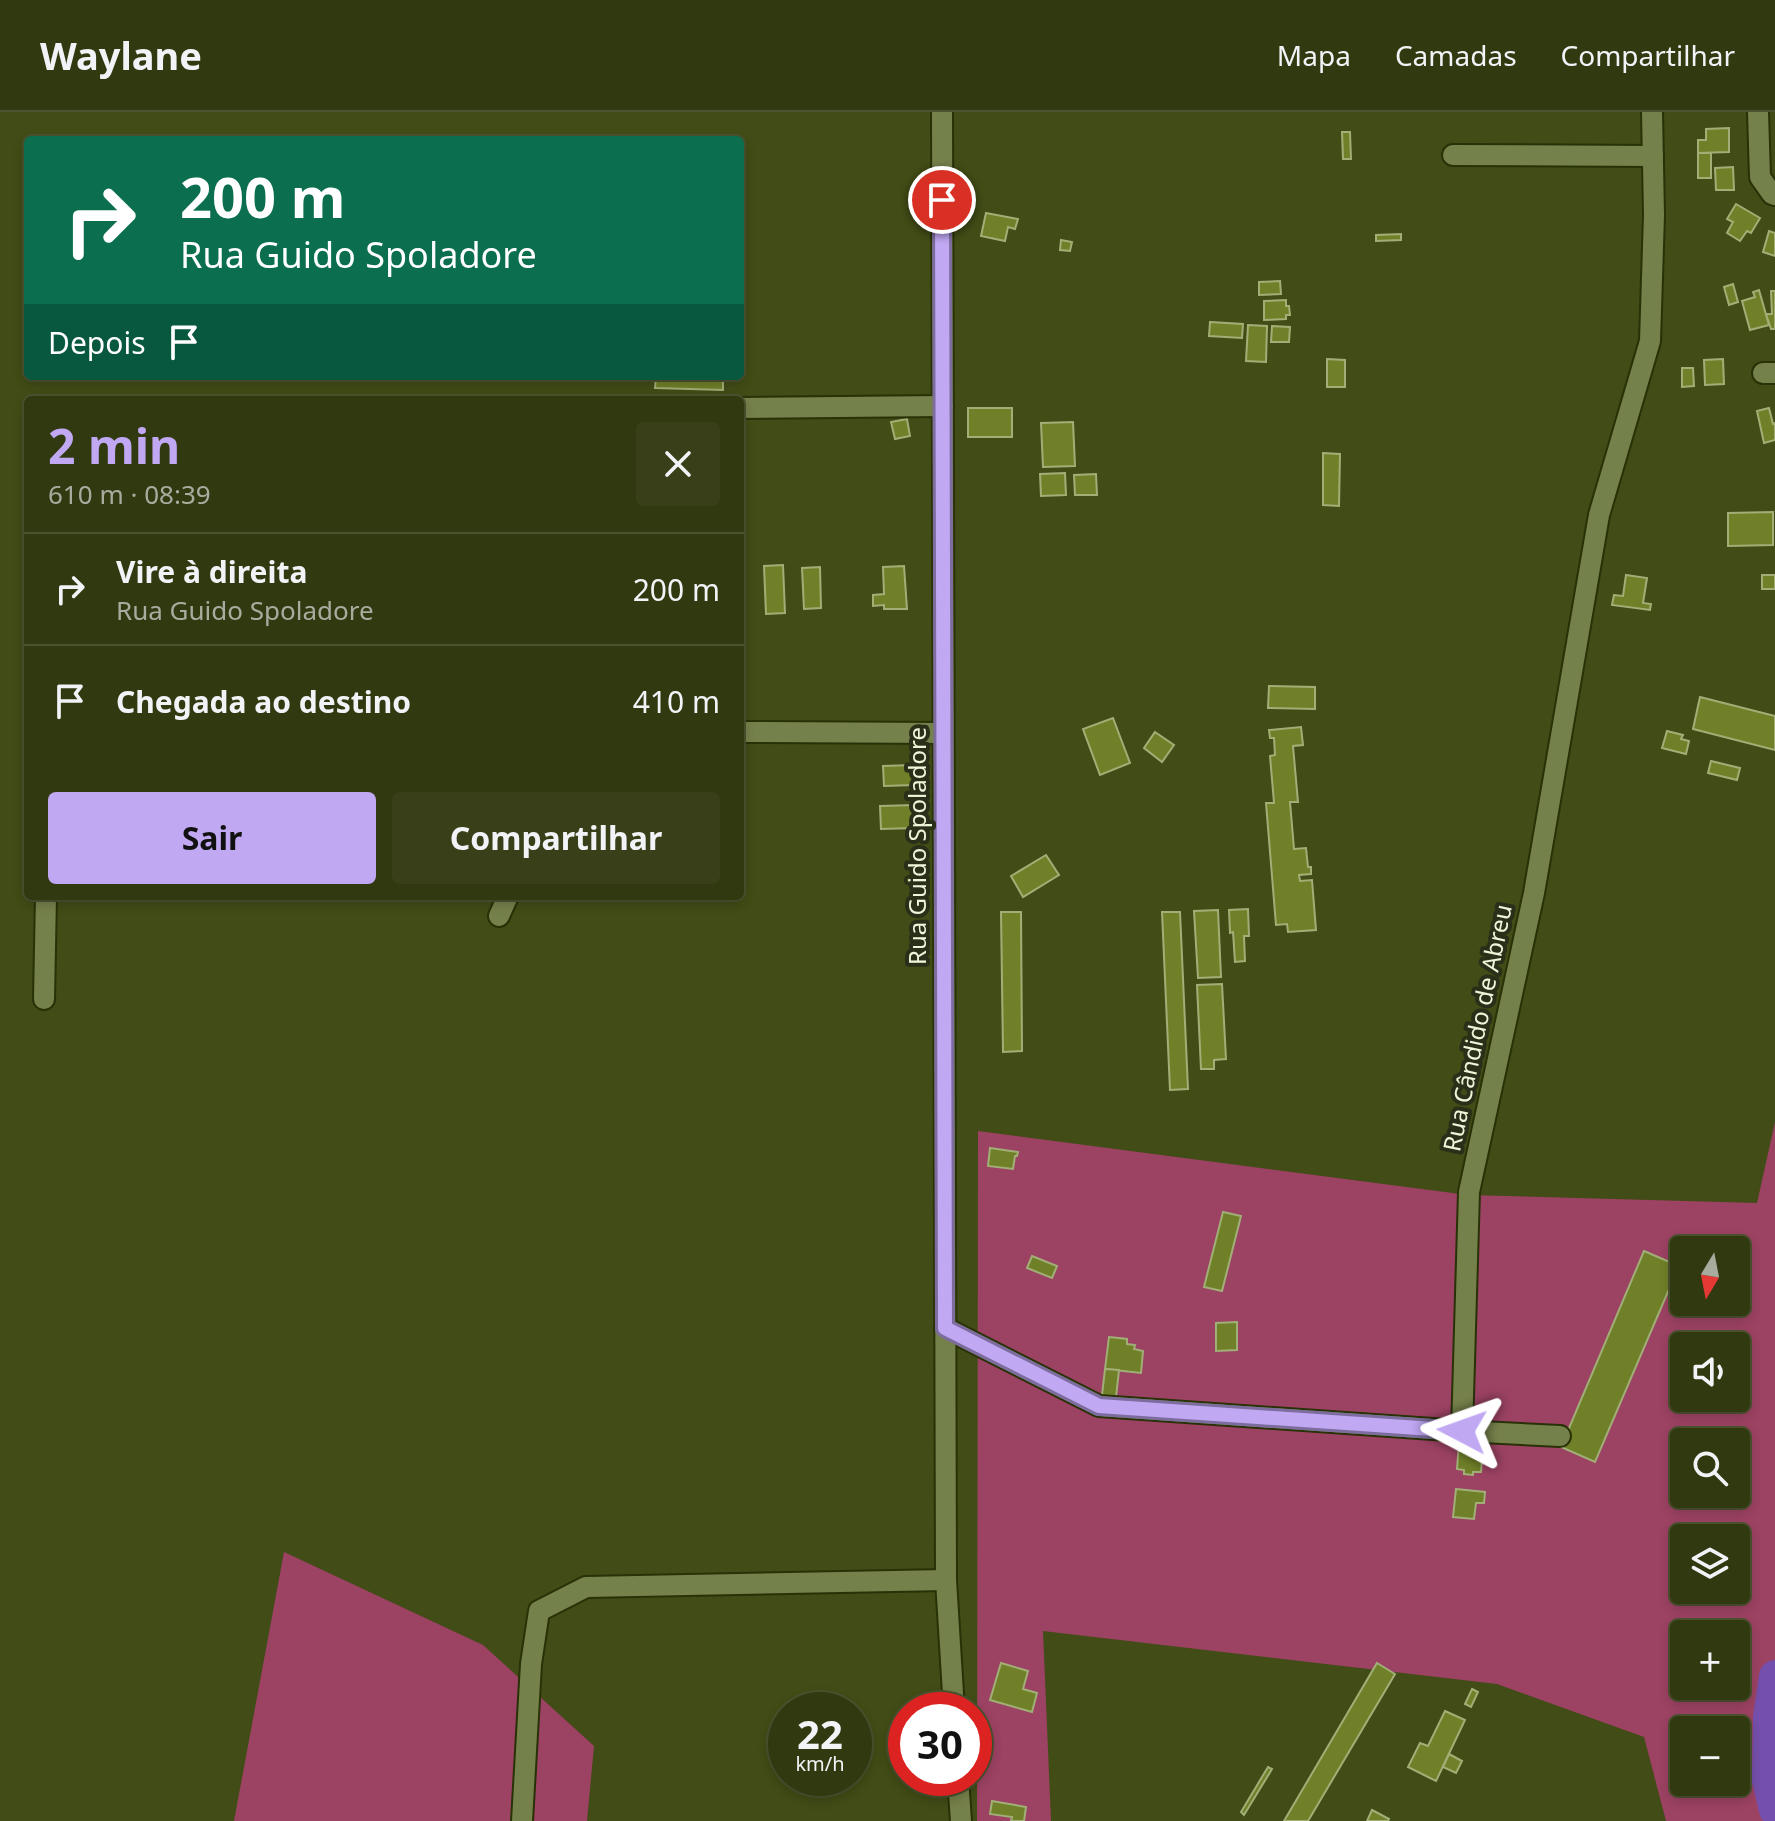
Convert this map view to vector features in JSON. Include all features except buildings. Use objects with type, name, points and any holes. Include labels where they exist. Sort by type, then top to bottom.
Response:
[{"type":"street","name":"Rua Guido Spoladore","points":[[942,112],[946,1580],[953,1692]]},
{"type":"street","name":"Rua Cândido de Abreu","points":[[1462,1431],[1469,1192],[1534,893],[1599,515],[1650,341],[1654,215],[1652,112]]},
{"type":"street","points":[[1758,112],[1760,177],[1775,195]]},
{"type":"street","points":[[1453,155],[1653,156]]},
{"type":"street","points":[[744,408],[943,406]]},
{"type":"street","points":[[744,732],[943,733]]},
{"type":"street","points":[[44,999],[46,900]]},
{"type":"street","points":[[499,916],[506,900]]},
{"type":"street","points":[[945,1328],[1099,1406],[1560,1436]]},
{"type":"street","points":[[522,1821],[531,1664],[539,1611],[586,1587],[946,1580]]},
{"type":"street","points":[[959,1796],[961,1821]]},
{"type":"shaded area","points":[[1775,1122],[1775,1821],[1666,1821],[1644,1737],[1497,1684],[1043,1631],[1051,1821],[977,1821],[977,1796],[992,1796],[992,1692],[977,1692],[978,1131],[1468,1195],[1757,1203]]},
{"type":"shaded area","points":[[284,1552],[483,1645],[594,1746],[587,1821],[234,1821]]},
{"type":"waterway","points":[[1775,1676],[1769,1717],[1768,1780],[1775,1810]]},
{"type":"route","points":[[942,200],[945,1328],[1099,1406],[1462,1431]]}]
